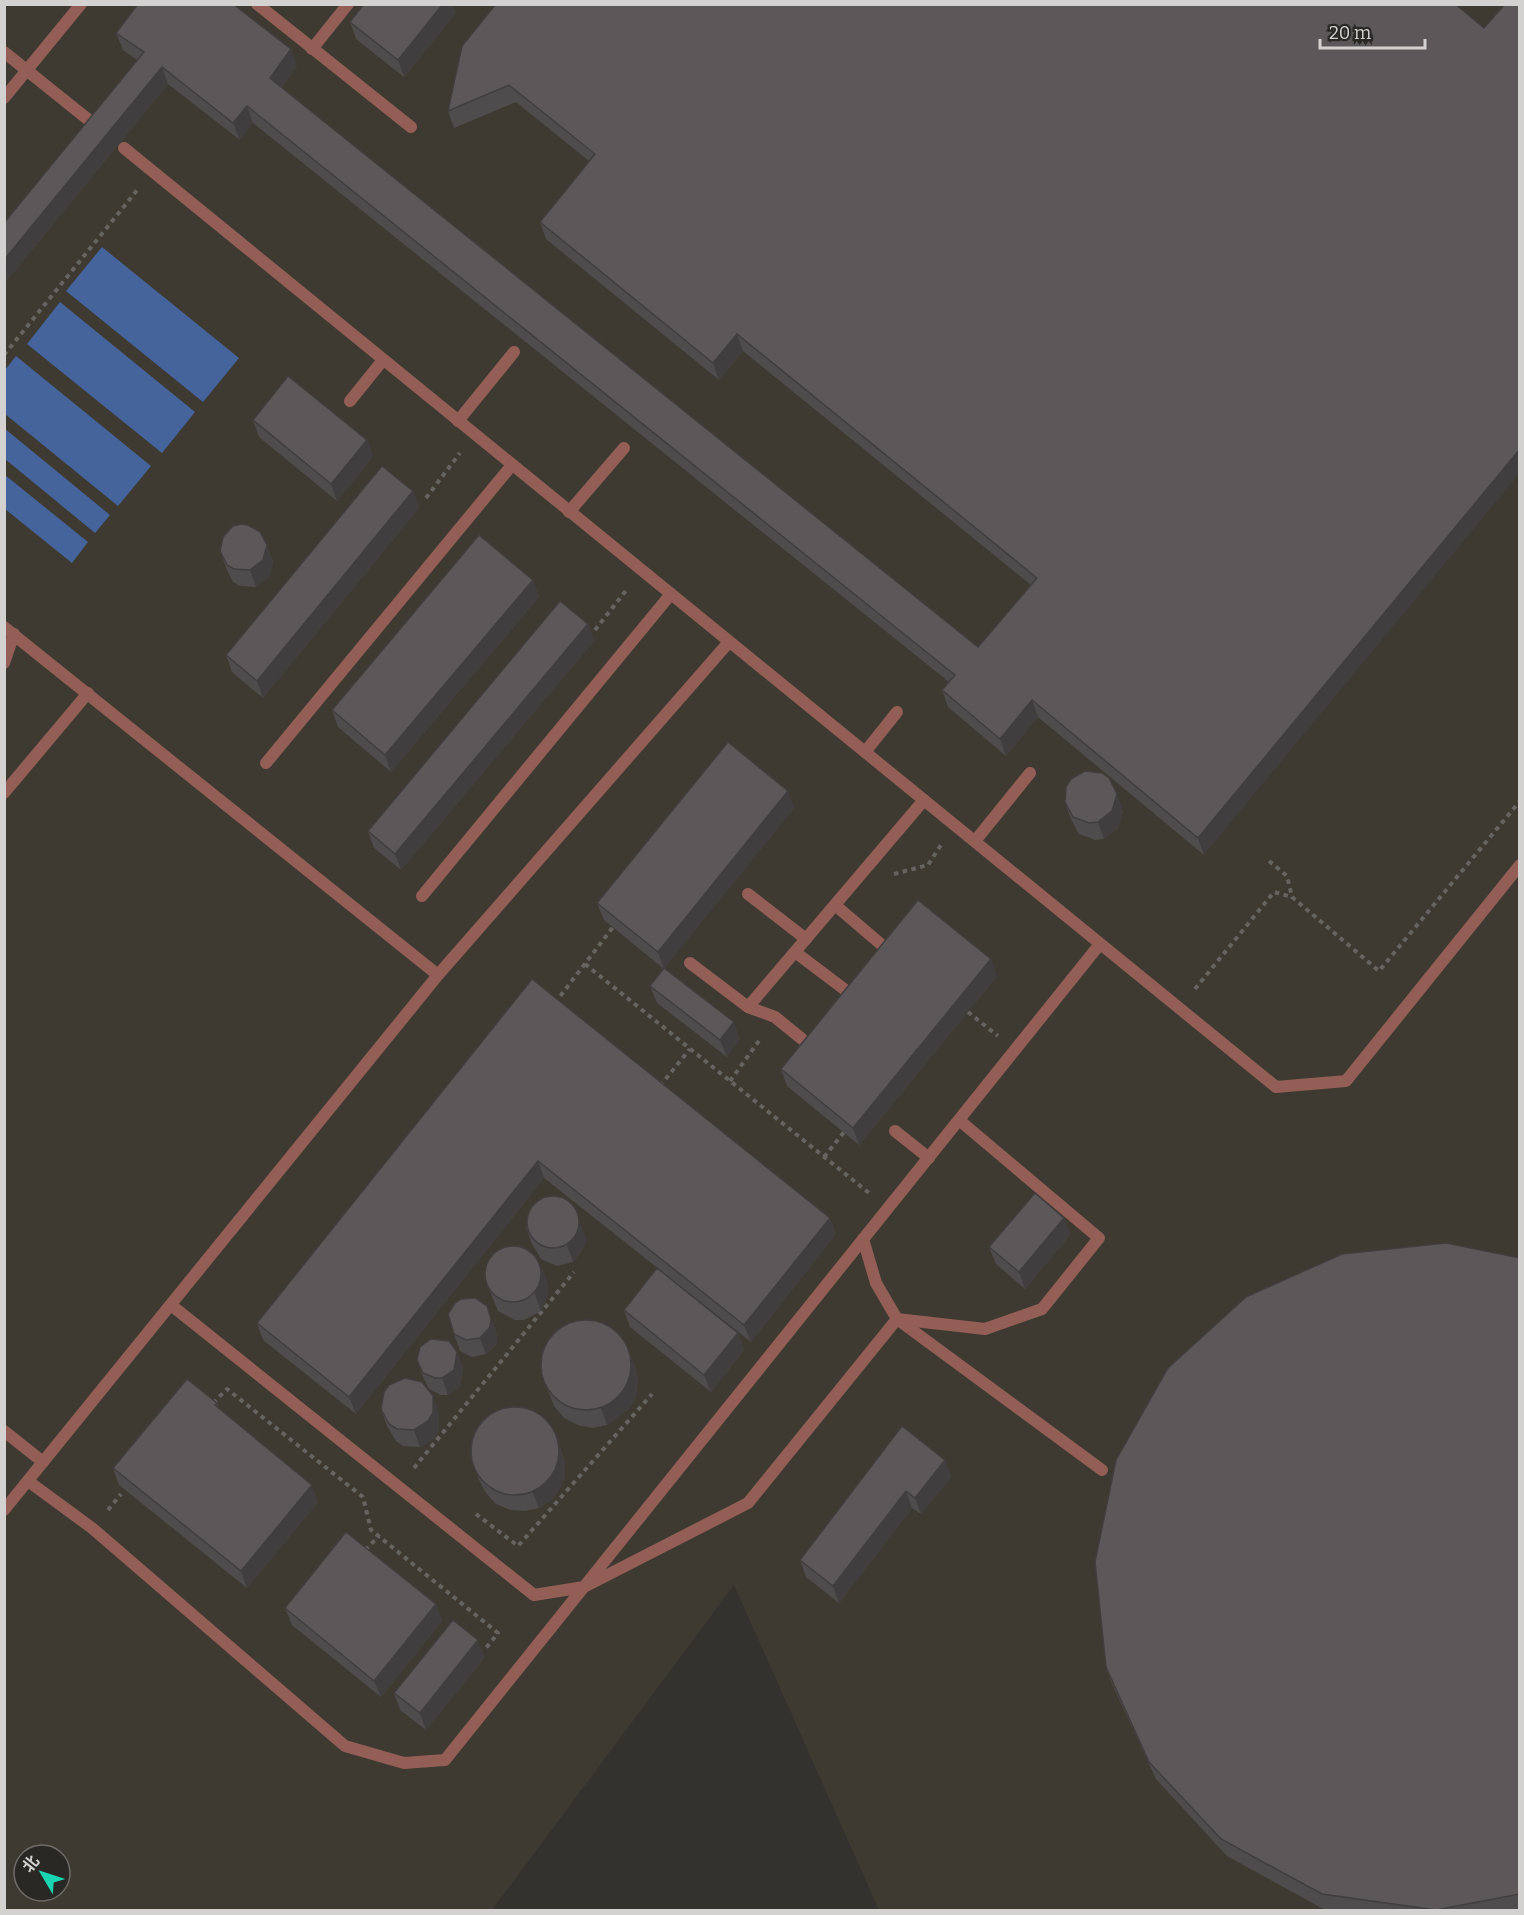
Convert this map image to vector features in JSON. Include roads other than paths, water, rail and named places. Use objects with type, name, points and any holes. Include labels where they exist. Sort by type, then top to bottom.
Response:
[{"type":"lane","points":[[4,98],[81,4]]},
{"type":"lane","points":[[257,4],[411,127]]},
{"type":"lane","points":[[312,49],[348,4]]},
{"type":"lane","points":[[4,52],[95,125]]},
{"type":"lane","points":[[124,148],[1276,1087],[1346,1081],[1519,867]]},
{"type":"lane","points":[[458,421],[514,352]]},
{"type":"lane","points":[[350,401],[383,360]]},
{"type":"lane","points":[[569,512],[624,448]]},
{"type":"lane","points":[[266,763],[512,465]]},
{"type":"lane","points":[[422,896],[671,594]]},
{"type":"lane","points":[[4,663],[9,630],[438,975]]},
{"type":"lane","points":[[4,1510],[438,975],[729,642]]},
{"type":"lane","points":[[4,793],[88,693]]},
{"type":"lane","points":[[865,752],[897,712]]},
{"type":"lane","points":[[975,842],[1030,773]]},
{"type":"lane","points":[[748,1007],[924,800]]},
{"type":"lane","points":[[748,894],[806,939]]},
{"type":"lane","points":[[835,905],[883,946]]},
{"type":"lane","points":[[28,1481],[92,1528],[345,1746],[404,1763],[445,1760],[1100,944]]},
{"type":"lane","points":[[795,952],[848,992]]},
{"type":"lane","points":[[690,963],[748,1007],[775,1017],[802,1039]]},
{"type":"lane","points":[[897,1319],[985,1329],[1042,1308],[1100,1238],[959,1120]]},
{"type":"lane","points":[[895,1131],[928,1158]]},
{"type":"lane","points":[[863,1239],[876,1282],[897,1319],[1102,1470]]},
{"type":"lane","points":[[171,1305],[534,1594],[584,1587],[748,1503],[897,1319]]},
{"type":"lane","points":[[4,1431],[44,1462]]},
{"type":"water","points":[[102,247],[239,358],[203,402],[66,291]]},
{"type":"water","points":[[60,302],[195,412],[162,453],[27,344]]},
{"type":"water","points":[[16,356],[151,466],[118,506],[5,414],[5,370]]},
{"type":"water","points":[[4,428],[110,515],[95,533],[5,459]]},
{"type":"water","points":[[5,475],[88,542],[72,563],[5,509]]}]
